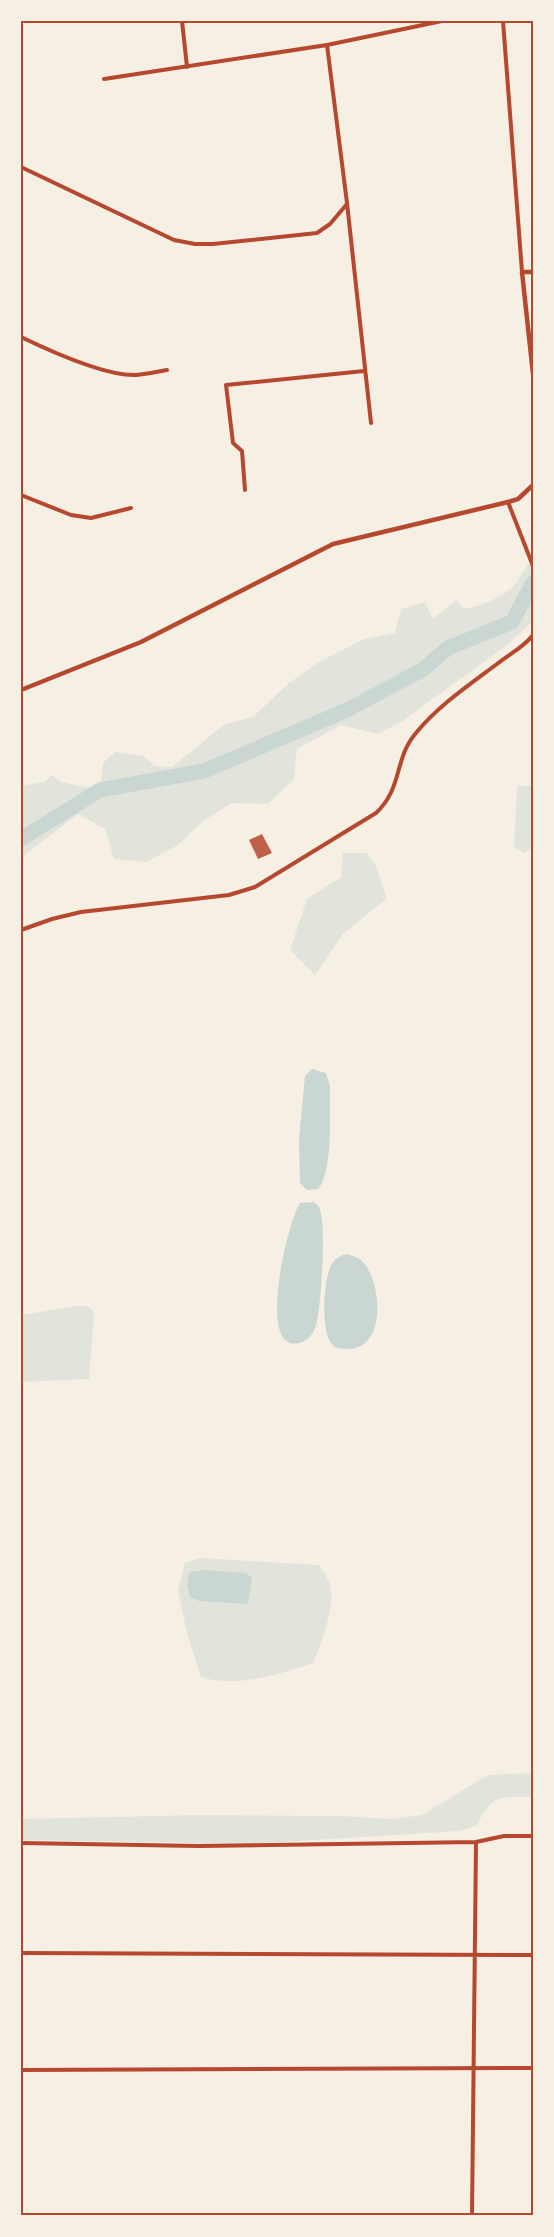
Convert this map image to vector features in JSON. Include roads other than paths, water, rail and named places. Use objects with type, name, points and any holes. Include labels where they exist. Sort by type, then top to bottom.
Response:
[{"type":"street","points":[[182,21],[187,67]]},
{"type":"street","points":[[104,80],[327,45],[442,21]]},
{"type":"street","points":[[502,21],[511,149],[533,374]]},
{"type":"street","points":[[327,45],[347,203],[371,423]]},
{"type":"street","points":[[21,167],[174,240],[194,244],[316,233],[330,224],[347,203]]},
{"type":"street","points":[[522,272],[533,272]]},
{"type":"street","points":[[21,337],[48,350],[113,372],[136,375],[168,370]]},
{"type":"street","points":[[245,490],[242,451],[233,443],[226,385],[364,371]]},
{"type":"street","points":[[21,690],[70,672],[155,636],[332,544],[508,502],[518,499],[533,485]]},
{"type":"street","points":[[21,495],[71,515],[90,518],[131,508]]},
{"type":"street","points":[[508,502],[533,566]]},
{"type":"street","points":[[21,930],[52,918],[81,912],[229,895],[256,887],[376,813],[385,804],[394,790],[405,747],[415,733],[471,683],[533,635]]},
{"type":"street","points":[[21,1843],[198,1846],[476,1842],[504,1836],[533,1836]]},
{"type":"street","points":[[472,2216],[476,1842]]},
{"type":"street","points":[[21,1953],[533,1956]]},
{"type":"street","points":[[21,2070],[533,2068]]},
{"type":"waterway","points":[[21,839],[100,790],[204,771],[347,710],[422,670],[448,648],[512,622],[533,583]]}]
